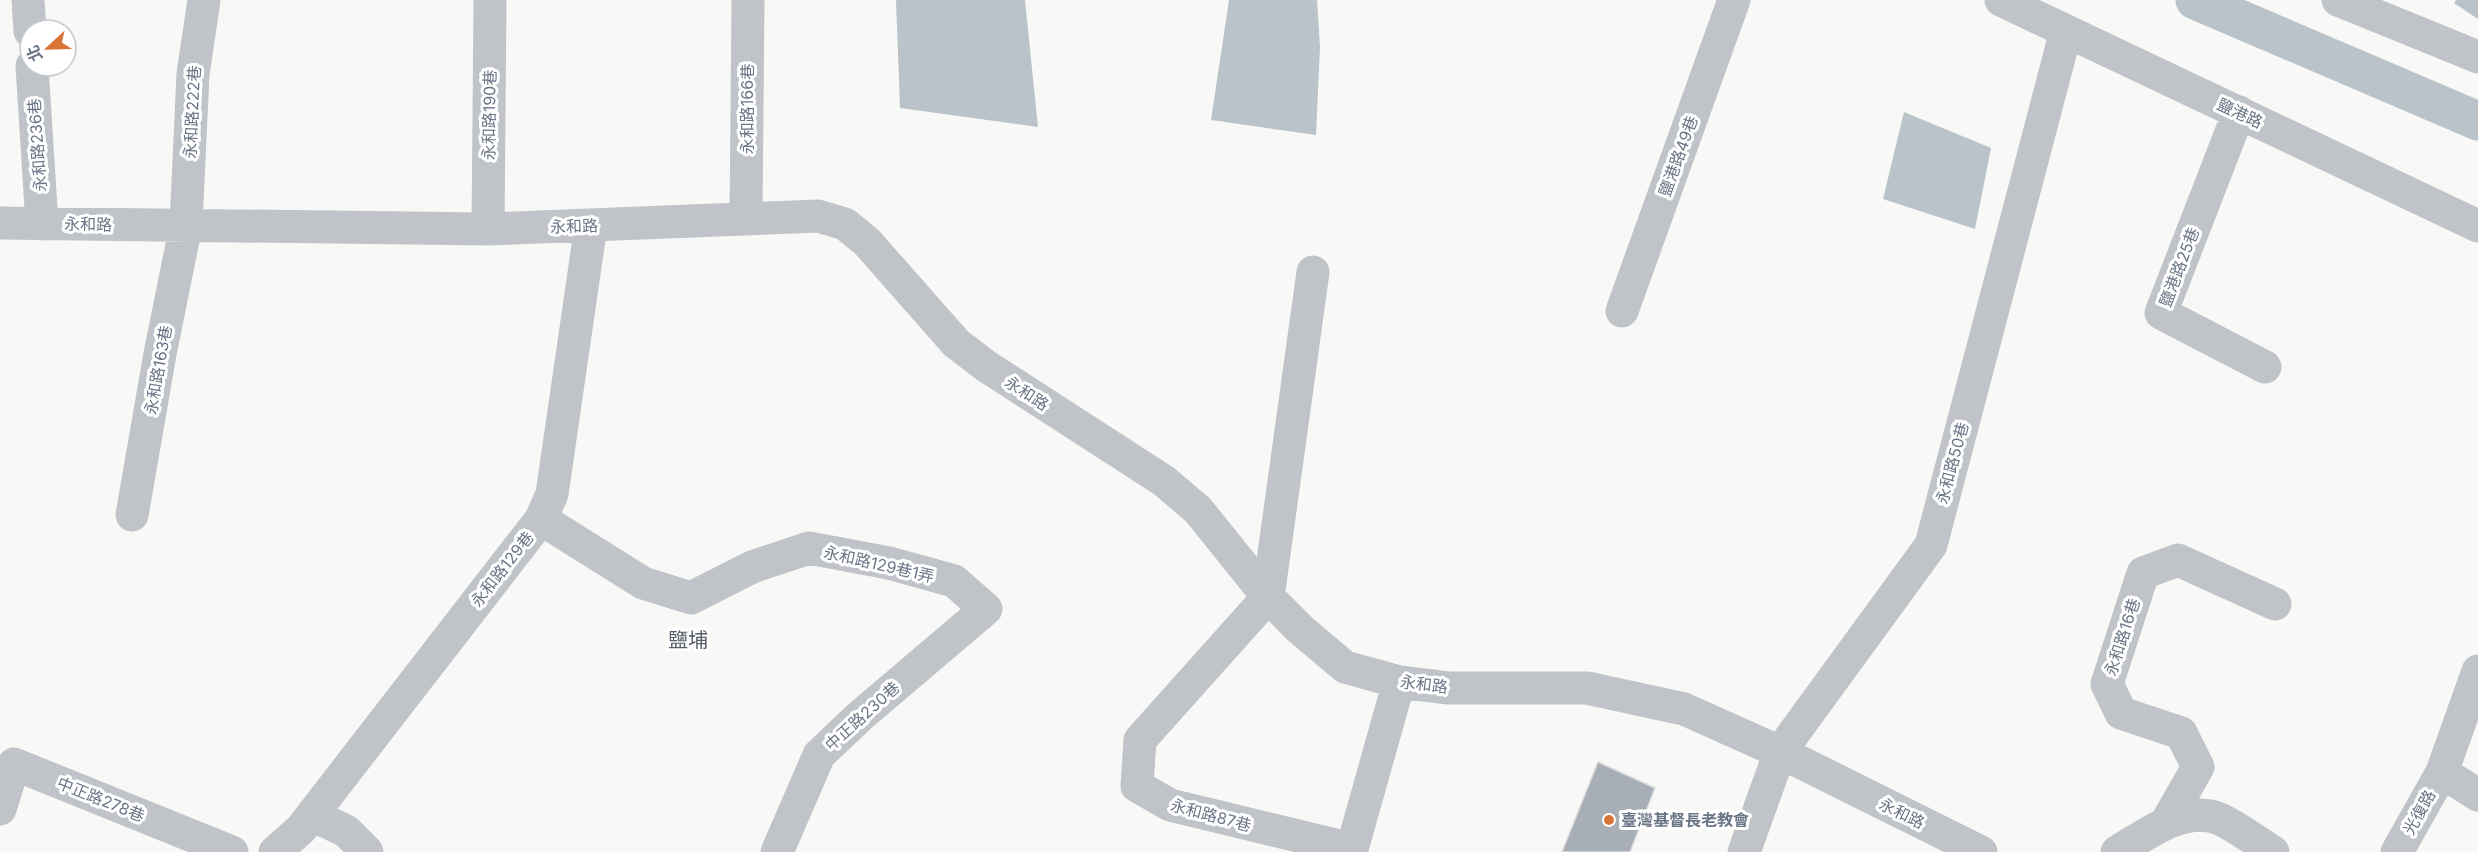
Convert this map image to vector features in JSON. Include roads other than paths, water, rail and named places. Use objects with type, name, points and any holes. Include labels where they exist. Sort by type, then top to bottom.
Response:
[{"type":"street","points":[[28,0],[29,18]]},
{"type":"street","name":"永和路222巷","points":[[186,225],[193,74],[204,0]]},
{"type":"street","name":"永和路190巷","points":[[488,229],[490,0]]},
{"type":"street","name":"永和路166巷","points":[[746,219],[747,0]]},
{"type":"street","name":"鹽港路49巷","points":[[1622,311],[1734,0]]},
{"type":"street","name":"鹽港路","points":[[2001,0],[2478,226]]},
{"type":"street","points":[[2338,0],[2478,57]]},
{"type":"street","name":"永和路50巷","points":[[1744,852],[1780,752],[1931,545],[2066,31]]},
{"type":"street","name":"永和路236巷","points":[[33,78],[42,224]]},
{"type":"street","name":"鹽港路25巷","points":[[2239,112],[2161,313],[2265,368]]},
{"type":"street","name":"永和路","points":[[0,223],[488,229],[818,216],[845,224],[867,242],[956,343],[986,366],[1164,482],[1198,510],[1268,597],[1300,629],[1345,667],[1399,682],[1449,688],[1587,688],[1684,710],[1780,752],[1981,852]]},
{"type":"street","name":"永和路163巷","points":[[132,515],[160,354],[186,225]]},
{"type":"street","name":"永和路129巷","points":[[275,852],[301,829],[541,519],[552,495],[591,225]]},
{"type":"street","points":[[1268,597],[1313,272]]},
{"type":"street","name":"永和路129巷1弄","points":[[541,519],[643,583],[692,598],[752,567],[809,548],[889,563],[954,581],[986,609]]},
{"type":"street","name":"永和路16巷","points":[[2166,823],[2198,767],[2181,733],[2121,713],[2107,684],[2143,573],[2178,560],[2275,604]]},
{"type":"street","name":"永和路87巷","points":[[1268,597],[1140,741],[1137,786],[1170,806],[1352,849],[1399,682]]},
{"type":"street","name":"中正路230巷","points":[[777,852],[819,755],[859,717],[986,609]]},
{"type":"street","name":"光復路","points":[[2397,852],[2442,772],[2478,671]]},
{"type":"street","name":"中正路278巷","points":[[3,791],[14,764],[232,852]]},
{"type":"street","name":"光復路","points":[[2442,772],[2478,795]]},
{"type":"street","points":[[2117,852],[2166,823],[2196,814],[2221,819],[2273,852]]},
{"type":"street","points":[[312,815],[346,831],[367,852]]},
{"type":"waterway","points":[[2195,0],[2478,121]]},
{"type":"place","name":"臺灣基督長老教會","points":[[1609,820]]},
{"type":"district","name":"鹽埔","points":[[688,640]]}]
